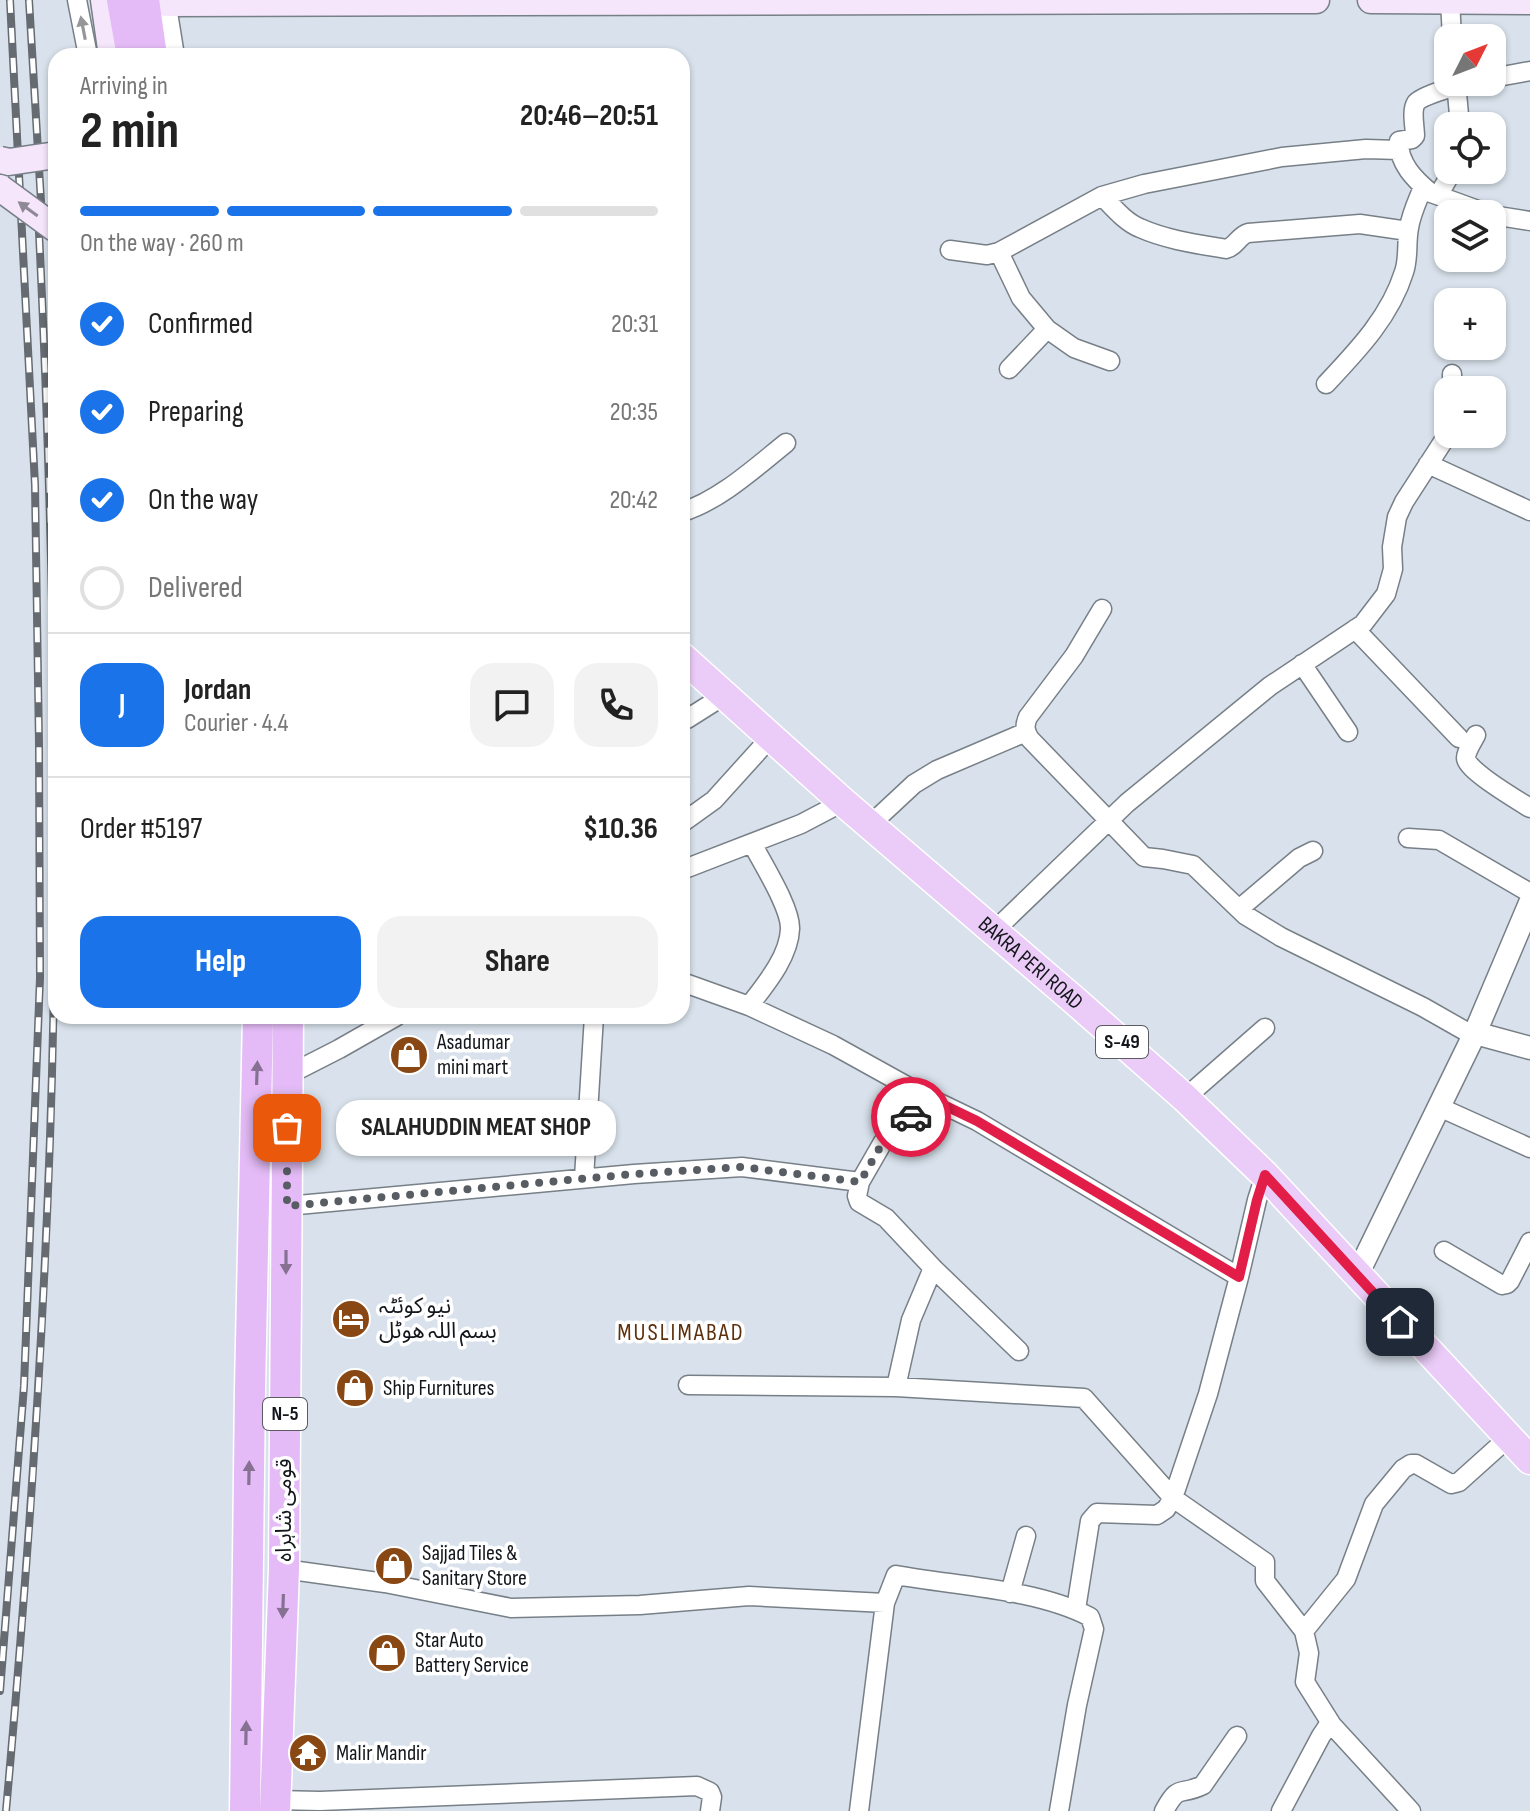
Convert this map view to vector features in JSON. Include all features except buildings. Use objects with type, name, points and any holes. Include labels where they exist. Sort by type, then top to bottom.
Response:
[{"type":"highway","points":[[122,0],[131,48]]},
{"type":"highway","points":[[153,48],[159,1]]},
{"type":"highway","name":"قومی شاہراہ","points":[[242,1807],[258,1024]]},
{"type":"highway","name":"قومی شاہراہ","points":[[275,1806],[284,1569],[288,1024]]},
{"type":"main road","points":[[104,0],[111,48]]},
{"type":"main road","points":[[159,1],[1316,0]]},
{"type":"main road","points":[[1371,0],[1530,1]]},
{"type":"main road","points":[[0,160],[9,162],[48,156]]},
{"type":"main road","points":[[0,188],[48,223]]},
{"type":"main road","name":"BAKRA PERI ROAD","points":[[690,664],[843,802],[1185,1098],[1265,1175],[1530,1460]]},
{"type":"main road","points":[[242,1807],[275,1806]]},
{"type":"street","points":[[77,0],[86,48]]},
{"type":"street","points":[[1450,0],[1451,24]]},
{"type":"street","points":[[159,1],[173,48]]},
{"type":"street","points":[[1506,75],[1530,71]]},
{"type":"street","points":[[1434,94],[1416,103],[1415,136],[1399,141],[1399,150],[1402,160],[1431,191],[1454,200]]},
{"type":"street","points":[[950,250],[987,255],[999,252],[1102,196],[1144,184],[1282,157],[1366,149],[1399,150]]},
{"type":"street","points":[[1326,384],[1377,327],[1404,274],[1408,231],[1438,184]]},
{"type":"street","points":[[1102,196],[1138,228],[1183,242],[1226,249],[1248,233],[1360,224],[1408,231]]},
{"type":"street","points":[[1506,217],[1530,221]]},
{"type":"street","points":[[999,252],[1021,298],[1047,329],[1074,348],[1110,361]]},
{"type":"street","points":[[1009,369],[1047,329]]},
{"type":"street","points":[[690,509],[704,504],[786,443]]},
{"type":"street","points":[[994,931],[1109,820],[1258,696],[1363,624],[1386,594],[1393,569],[1392,547],[1397,517],[1439,448]]},
{"type":"street","points":[[1428,464],[1530,511]]},
{"type":"street","points":[[1102,609],[1074,656],[1028,717],[1026,732],[1144,857],[1193,865],[1239,909],[1281,937],[1474,1034],[1530,1048]]},
{"type":"street","points":[[1355,629],[1468,737],[1466,757],[1470,767],[1530,808]]},
{"type":"street","points":[[1302,664],[1348,732]]},
{"type":"street","points":[[690,717],[725,695]]},
{"type":"street","points":[[870,825],[914,784],[937,770],[1026,732]]},
{"type":"street","points":[[690,817],[714,800],[771,737]]},
{"type":"street","points":[[690,867],[801,824],[843,802]]},
{"type":"street","points":[[1408,838],[1439,840],[1530,893]]},
{"type":"street","points":[[749,1006],[778,965],[791,926],[752,843]]},
{"type":"street","points":[[1239,909],[1299,858],[1313,851]]},
{"type":"street","points":[[1357,1275],[1474,1034],[1530,903]]},
{"type":"street","points":[[690,985],[749,1006],[833,1045],[977,1121],[1239,1277]]},
{"type":"street","points":[[288,1075],[383,1024]]},
{"type":"street","points":[[584,1178],[594,1024]]},
{"type":"street","points":[[1185,1098],[1265,1028]]},
{"type":"street","points":[[925,1096],[897,1138],[883,1142],[860,1182],[859,1202],[886,1218],[1019,1351]]},
{"type":"street","points":[[1439,1107],[1530,1148]]},
{"type":"street","points":[[287,1206],[584,1178],[742,1167],[860,1182]]},
{"type":"street","points":[[1076,1609],[1090,1521],[1097,1513],[1157,1515],[1166,1509],[1173,1498],[1208,1394],[1265,1175]]},
{"type":"street","points":[[1444,1251],[1502,1285],[1522,1276],[1530,1242]]},
{"type":"street","points":[[896,1387],[911,1320],[933,1268]]},
{"type":"street","points":[[688,1385],[896,1387],[1084,1398],[1173,1498],[1265,1562],[1265,1581],[1304,1631],[1309,1653],[1305,1682],[1332,1725],[1411,1811]]},
{"type":"street","points":[[1304,1631],[1346,1579],[1374,1504],[1403,1469],[1416,1464],[1451,1484],[1459,1482],[1508,1438]]},
{"type":"street","points":[[1010,1593],[1026,1536]]},
{"type":"street","points":[[284,1569],[385,1583],[511,1608],[640,1605],[749,1596],[885,1603]]},
{"type":"street","points":[[859,1811],[885,1603],[896,1575],[1060,1603],[1090,1617],[1094,1629],[1059,1811]]},
{"type":"street","points":[[1281,1811],[1321,1736],[1332,1725]]},
{"type":"street","points":[[1164,1811],[1179,1791],[1203,1785],[1237,1736]]},
{"type":"street","points":[[275,1806],[320,1801],[697,1786],[710,1792],[710,1811]]},
{"type":"railway","points":[[0,1691],[24,1386],[40,978],[35,485],[10,0]]},
{"type":"railway","points":[[29,0],[42,218],[39,232],[48,450]]},
{"type":"railway","points":[[6,1811],[38,1395],[53,1024]]},
{"type":"way so far","points":[[287,1128],[287,1206],[742,1167],[860,1182],[883,1142],[897,1138],[911,1117]]},
{"type":"place","name":"Asadumar mini mart","points":[[409,1055]]},
{"type":"place","name":"SALAHUDDIN MEAT SHOP","points":[[287,1128]]},
{"type":"place","name":"نیو کوئٹہ بسم اللہ ھوٹل","points":[[351,1319]]},
{"type":"place","name":"Ship Furnitures","points":[[355,1388]]},
{"type":"place","name":"Sajjad Tiles & Sanitary Store","points":[[394,1566]]},
{"type":"place","name":"Star Auto Battery Service","points":[[387,1653]]},
{"type":"place","name":"Malir Mandir","points":[[308,1753]]},
{"type":"district","name":"MUSLIMABAD","points":[[681,1332]]},
{"type":"route","points":[[911,1117],[925,1096],[977,1121],[1239,1277],[1265,1175],[1400,1322]]}]
